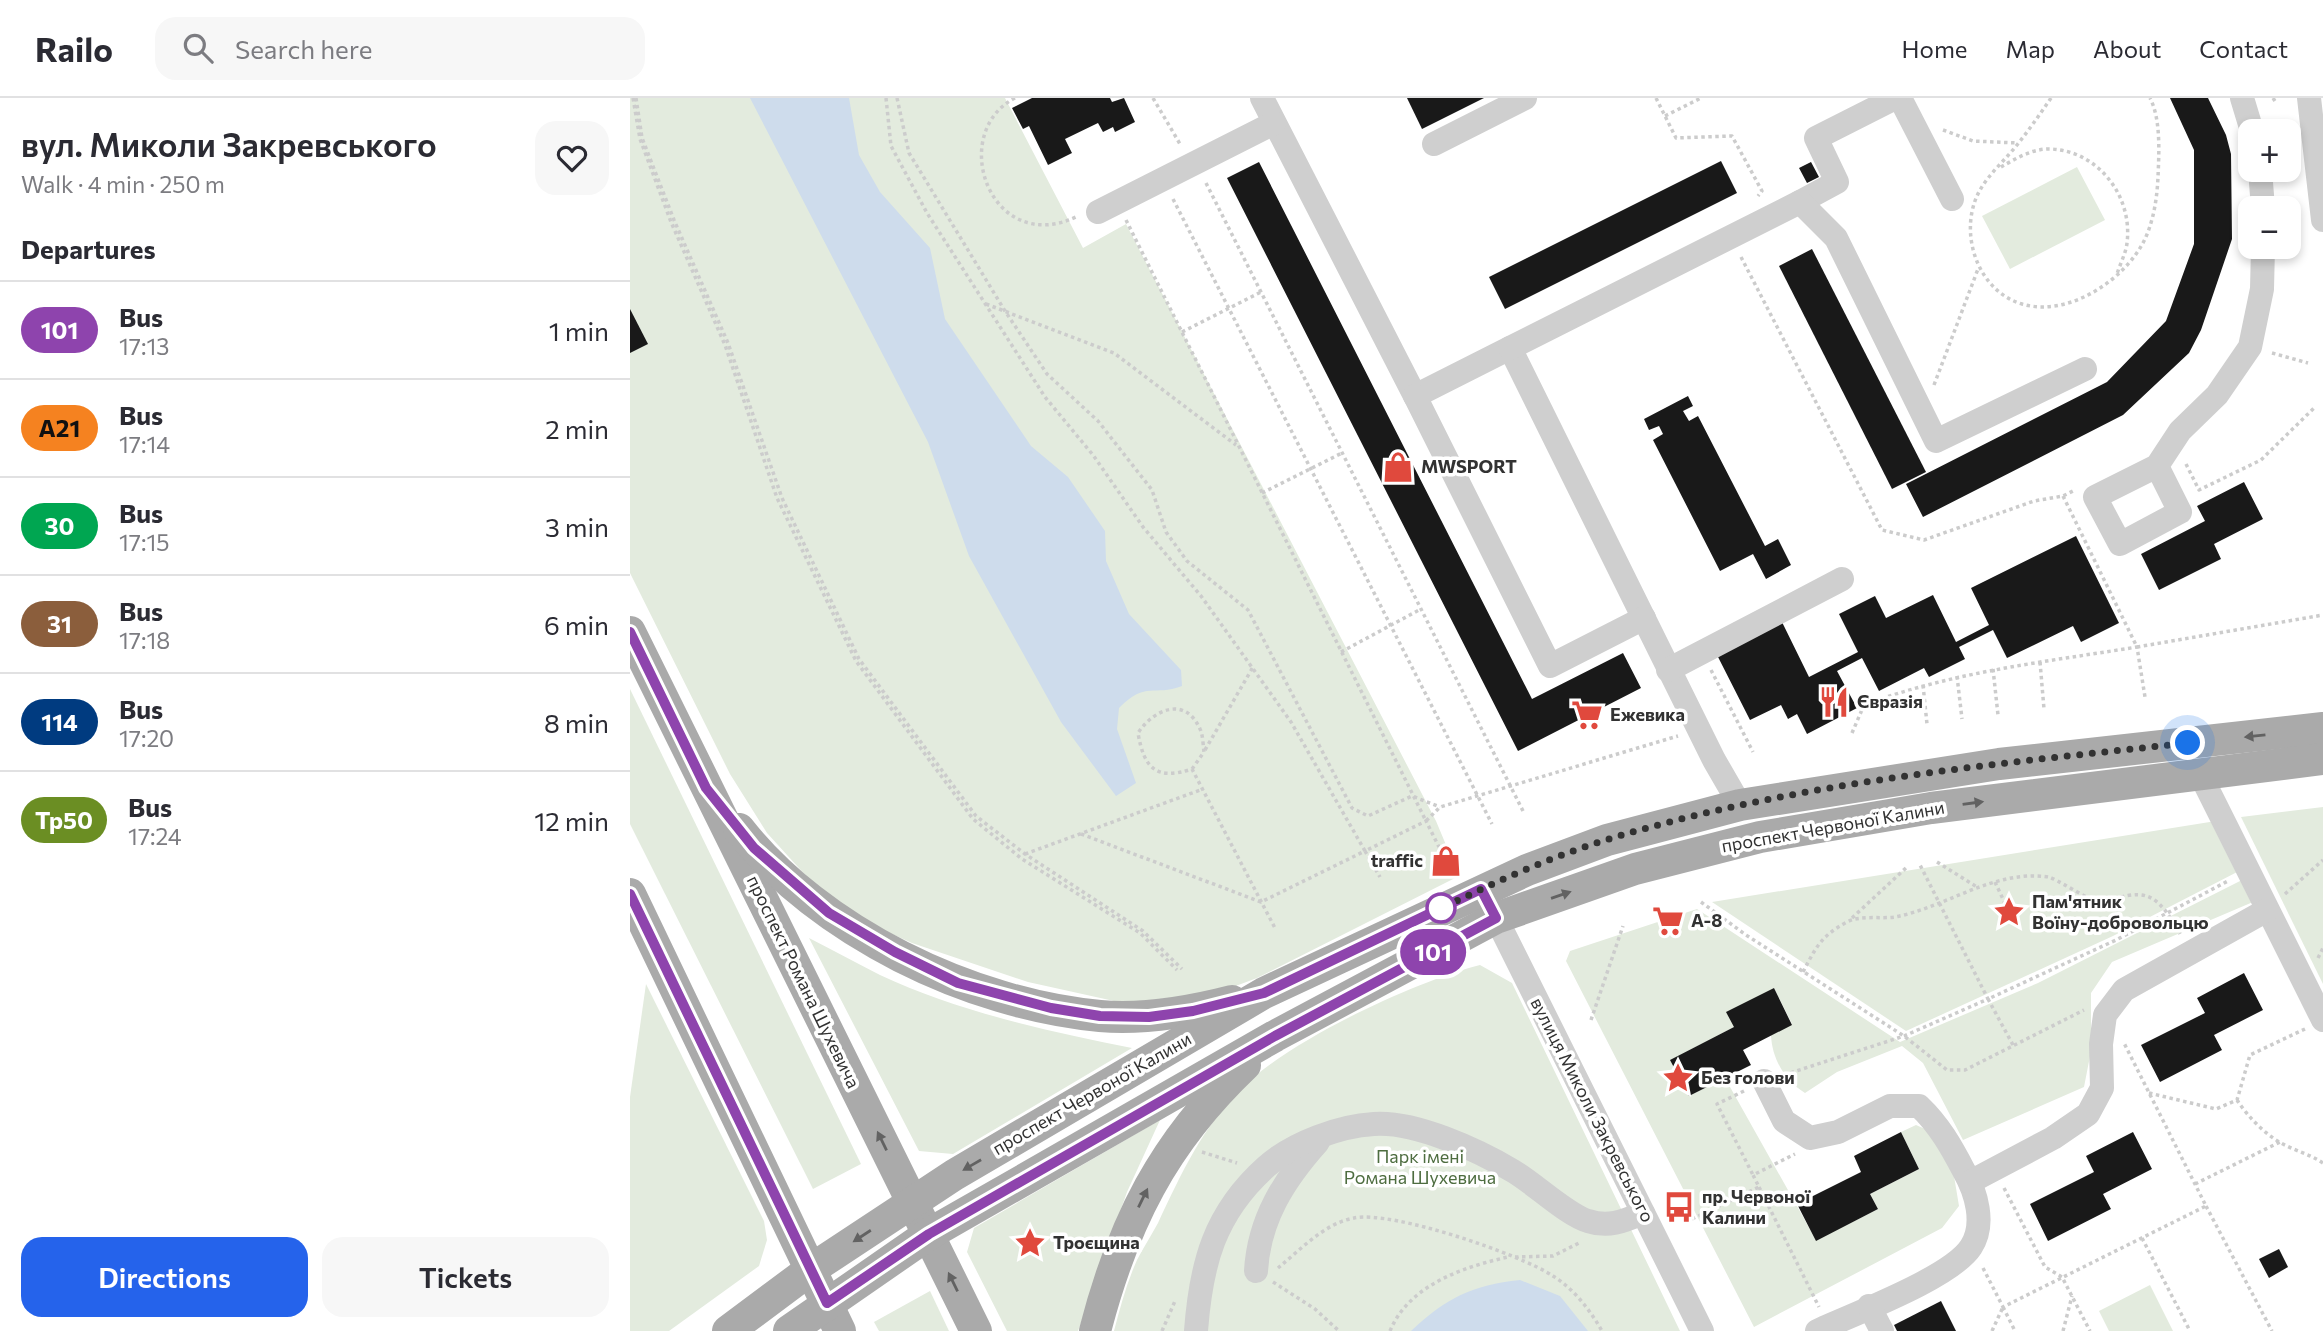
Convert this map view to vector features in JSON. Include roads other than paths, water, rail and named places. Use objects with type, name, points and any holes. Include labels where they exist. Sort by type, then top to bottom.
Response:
[{"type":"main road","name":"проспект Романа Шухевича","points":[[630,632],[976,1331]]},
{"type":"main road","name":"проспект Червоної Калини","points":[[728,1331],[810,1270],[913,1202],[1264,993],[1481,889],[1607,840],[1740,805],[1999,764],[2323,728]]},
{"type":"main road","name":"проспект Червоної Калини","points":[[789,1331],[834,1317],[929,1234],[1275,1036],[1496,918],[1635,869],[1760,837],[1931,808],[2199,772],[2323,759]]},
{"type":"main road","points":[[706,788],[754,848],[829,913],[895,952],[958,983],[1051,1008],[1100,1016],[1149,1017],[1193,1011],[1264,993]]},
{"type":"main road","points":[[630,894],[834,1317]]},
{"type":"main road","points":[[1095,1331],[1126,1234],[1165,1156],[1224,1085],[1275,1036]]},
{"type":"street","points":[[1262,98],[1550,666],[1644,618]]},
{"type":"street","points":[[1434,144],[1525,98]]},
{"type":"street","points":[[1415,396],[1837,182],[1816,138],[1895,98]]},
{"type":"street","points":[[2242,98],[2248,119]]},
{"type":"street","points":[[2309,98],[2323,220]]},
{"type":"street","points":[[1906,109],[1952,200]]},
{"type":"street","points":[[1108,207],[1274,123]]},
{"type":"street","points":[[1800,202],[1836,238],[1936,441],[2085,369]]},
{"type":"street","points":[[2157,466],[2174,440],[2217,395],[2250,347],[2262,289],[2263,259]]},
{"type":"street","points":[[1510,348],[1668,670],[1740,805]]},
{"type":"street","points":[[1668,670],[1842,579]]},
{"type":"street","points":[[2199,772],[2267,910],[2317,1023]]},
{"type":"street","name":"вулиця Миколи Закревського","points":[[1481,889],[1702,1331]]},
{"type":"street","points":[[1970,1182],[2053,1138],[2088,1114],[2102,1088],[2101,1044],[2105,1015],[2124,990],[2267,910]]},
{"type":"street","points":[[1764,1082],[1784,1121],[1810,1138],[1838,1132],[1889,1106],[1919,1105],[1940,1126],[1976,1194],[1978,1218],[1972,1246],[1948,1269],[1823,1328]]},
{"type":"street","points":[[1196,1331],[1202,1272],[1212,1240],[1230,1211],[1250,1181],[1274,1159],[1323,1136],[1374,1124],[1440,1138],[1513,1171],[1586,1221],[1617,1225],[1643,1213]]},
{"type":"street","points":[[1256,1271],[1258,1247],[1280,1191],[1323,1136]]},
{"type":"street","points":[[1869,1306],[1882,1331]]},
{"type":"water","points":[[750,98],[849,98],[859,155],[880,192],[930,248],[945,319],[1031,446],[1068,477],[1105,531],[1106,561],[1129,614],[1181,670],[1182,686],[1137,694],[1119,708],[1117,729],[1136,783],[1116,796],[1061,722],[969,556],[928,442]]},
{"type":"water","points":[[1520,1280],[1560,1296],[1588,1331],[1411,1331],[1436,1310],[1461,1295],[1488,1285]]},
{"type":"place","name":"MWSPORT","points":[[1398,467]]},
{"type":"place","name":"Євразія","points":[[1834,702]]},
{"type":"place","name":"Ежевика","points":[[1587,715]]},
{"type":"place","name":"traffic","points":[[1446,861]]},
{"type":"place","name":"Пам'ятник Воїну-добровольцю","points":[[2009,912]]},
{"type":"place","name":"А-8","points":[[1668,921]]},
{"type":"place","name":"Без голови","points":[[1678,1078]]},
{"type":"place","name":"пр. Червоної Калини","points":[[1679,1207]]},
{"type":"place","name":"Троєщина","points":[[1030,1243]]},
{"type":"park label","name":"Парк імені Романа Шухевича","points":[[1420,1167]]}]
